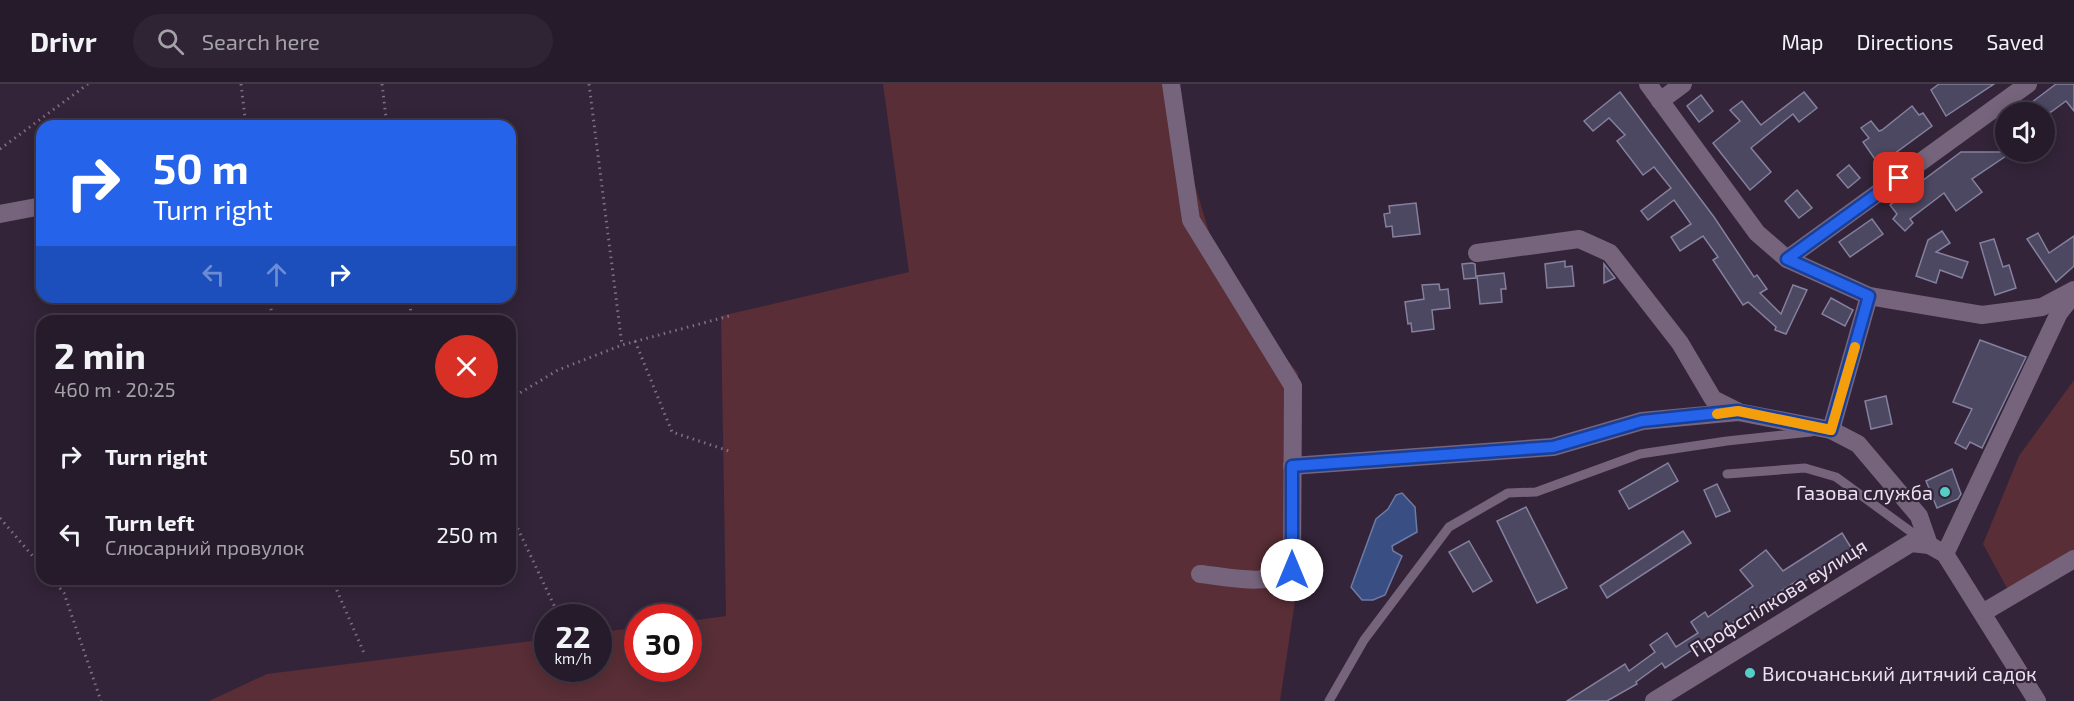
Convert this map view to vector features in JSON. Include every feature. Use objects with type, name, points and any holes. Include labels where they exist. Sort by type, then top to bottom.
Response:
[{"type":"street","points":[[1171,84],[1191,220],[1293,386],[1292,570],[1280,578],[1252,580],[1200,574]]},
{"type":"street","points":[[1648,84],[1757,233],[1787,259],[1869,296],[1982,315],[2042,307],[2074,292]]},
{"type":"street","points":[[1660,101],[1683,84]]},
{"type":"street","points":[[1787,259],[2028,84]]},
{"type":"street","points":[[0,214],[36,207]]},
{"type":"street","points":[[1477,253],[1579,239],[1610,253],[1680,343],[1713,399],[1738,411],[1831,430],[1858,444],[1918,516],[1937,549],[1984,612],[2037,701]]},
{"type":"street","points":[[1937,549],[2059,313],[2074,292]]},
{"type":"street","points":[[1831,430],[1869,296]]},
{"type":"street","points":[[1292,466],[1553,447],[1642,421],[1738,411]]},
{"type":"street","name":"Профспілкова вулиця","points":[[1654,701],[1911,543],[1937,549]]},
{"type":"street","points":[[1984,612],[2074,559]]},
{"type":"lane","points":[[1329,701],[1364,639],[1449,528],[1508,493],[1536,492],[1640,454],[1726,441],[1831,430]]},
{"type":"lane","points":[[1727,474],[1805,468],[1836,477],[1937,549]]},
{"type":"path","points":[[39,120],[88,84]]},
{"type":"path","points":[[242,84],[245,120]]},
{"type":"path","points":[[382,84],[386,120]]},
{"type":"path","points":[[589,84],[622,345]]},
{"type":"path","points":[[0,149],[36,122]]},
{"type":"path","points":[[516,395],[558,370],[622,345],[729,316]]},
{"type":"path","points":[[635,341],[672,432],[732,452]]},
{"type":"path","points":[[0,518],[36,560]]},
{"type":"path","points":[[516,525],[553,604]]},
{"type":"path","points":[[57,585],[64,593],[101,701]]},
{"type":"path","points":[[335,585],[364,653]]},
{"type":"shaded area","points":[[883,84],[1173,84],[1181,140],[1226,287],[1298,373],[1298,581],[1280,701],[209,701],[267,674],[534,641],[534,682],[612,682],[612,631],[624,629],[624,682],[702,682],[702,619],[726,616],[721,316],[909,272]]},
{"type":"shaded area","points":[[2074,380],[2074,552],[2008,590],[1983,544],[2019,456]]},
{"type":"water","points":[[1402,493],[1415,507],[1417,532],[1392,546],[1393,551],[1402,556],[1385,595],[1373,600],[1362,600],[1351,587],[1376,519],[1388,509],[1396,495]]},
{"type":"building","points":[[1939,84],[1994,84],[1946,116],[1931,90]]},
{"type":"building","points":[[2056,84],[2074,84],[2074,111],[2066,101],[2055,109],[2055,102],[2032,102]]},
{"type":"building","points":[[1620,92],[1714,217],[1754,277],[1757,275],[1767,289],[1760,293],[1781,314],[1793,285],[1807,290],[1786,334],[1775,330],[1776,327],[1748,302],[1743,305],[1713,260],[1718,257],[1703,236],[1680,251],[1671,237],[1691,224],[1674,200],[1648,220],[1641,211],[1671,188],[1654,167],[1643,175],[1617,141],[1625,135],[1609,118],[1593,131],[1584,121]]},
{"type":"building","points":[[1804,92],[1817,108],[1799,122],[1793,114],[1751,148],[1771,172],[1750,190],[1713,143],[1740,121],[1730,110],[1742,101],[1761,125]]},
{"type":"building","points":[[1701,95],[1713,111],[1699,122],[1687,106]]},
{"type":"building","points":[[1912,106],[1919,115],[1923,113],[1932,126],[1879,165],[1863,142],[1869,138],[1861,128],[1871,121],[1879,131],[1882,130]]},
{"type":"building","points":[[1961,152],[1995,152],[1995,162],[1997,162],[1972,179],[1982,192],[1956,211],[1944,193],[1910,219],[1913,223],[1905,231],[1893,219],[1897,214],[1890,205]]},
{"type":"building","points":[[1849,165],[1860,178],[1848,188],[1837,175]]},
{"type":"building","points":[[1797,190],[1812,208],[1799,218],[1785,201]]},
{"type":"building","points":[[1416,203],[1420,234],[1393,237],[1392,226],[1386,227],[1384,214],[1390,213],[1389,206]]},
{"type":"building","points":[[1872,219],[1883,234],[1850,257],[1839,242]]},
{"type":"building","points":[[1942,231],[1950,243],[1936,252],[1968,262],[1962,278],[1940,270],[1936,283],[1916,276],[1928,240]]},
{"type":"building","points":[[2038,233],[2049,253],[2074,236],[2074,266],[2056,282],[2027,239]]},
{"type":"building","points":[[1994,239],[2003,267],[2009,265],[2016,288],[1995,295],[1980,243]]},
{"type":"building","points":[[1565,261],[1565,267],[1572,266],[1574,286],[1547,288],[1545,264]]},
{"type":"building","points":[[1462,264],[1475,264],[1476,278],[1464,279]]},
{"type":"building","points":[[1604,264],[1615,278],[1604,283]]},
{"type":"building","points":[[1504,273],[1506,289],[1501,289],[1502,302],[1480,304],[1477,276]]},
{"type":"building","points":[[1439,284],[1440,290],[1448,289],[1450,308],[1432,310],[1434,329],[1412,332],[1411,323],[1408,324],[1405,302],[1424,299],[1422,285]]},
{"type":"building","points":[[1831,298],[1853,310],[1845,326],[1822,314]]},
{"type":"building","points":[[1980,340],[2026,357],[1982,448],[1970,442],[1966,449],[1955,443],[1972,409],[1953,402]]},
{"type":"building","points":[[1886,396],[1892,424],[1871,429],[1865,401]]},
{"type":"building","points":[[1668,463],[1678,481],[1629,509],[1619,491]]},
{"type":"building","name":"Газова служба","points":[[1952,469],[1961,494],[1958,499],[1937,508],[1926,481]]},
{"type":"building","points":[[1717,484],[1730,511],[1716,517],[1704,490]]},
{"type":"building","points":[[1526,507],[1567,588],[1537,603],[1497,521]]},
{"type":"building","points":[[1683,531],[1691,543],[1607,598],[1600,586]]},
{"type":"building","points":[[1842,533],[1855,554],[1838,565],[1835,560],[1801,584],[1798,580],[1665,668],[1662,663],[1636,682],[1637,684],[1607,701],[1567,701],[1625,664],[1629,671],[1655,652],[1650,645],[1667,633],[1676,647],[1698,633],[1691,622],[1705,612],[1708,617],[1753,586],[1740,570],[1766,550],[1783,571]]},
{"type":"building","points":[[1469,541],[1492,581],[1473,592],[1449,552]]},
{"type":"slow traffic","points":[[1717,414],[1738,411],[1831,430],[1855,347]]},
{"type":"place","name":"Газова служба","points":[[1945,492]]},
{"type":"place","name":"Височанський дитячий садок","points":[[1750,673]]},
{"type":"route","points":[[1292,570],[1292,466],[1553,447],[1642,421],[1738,411],[1831,430],[1869,296],[1787,259],[1899,178]]}]
